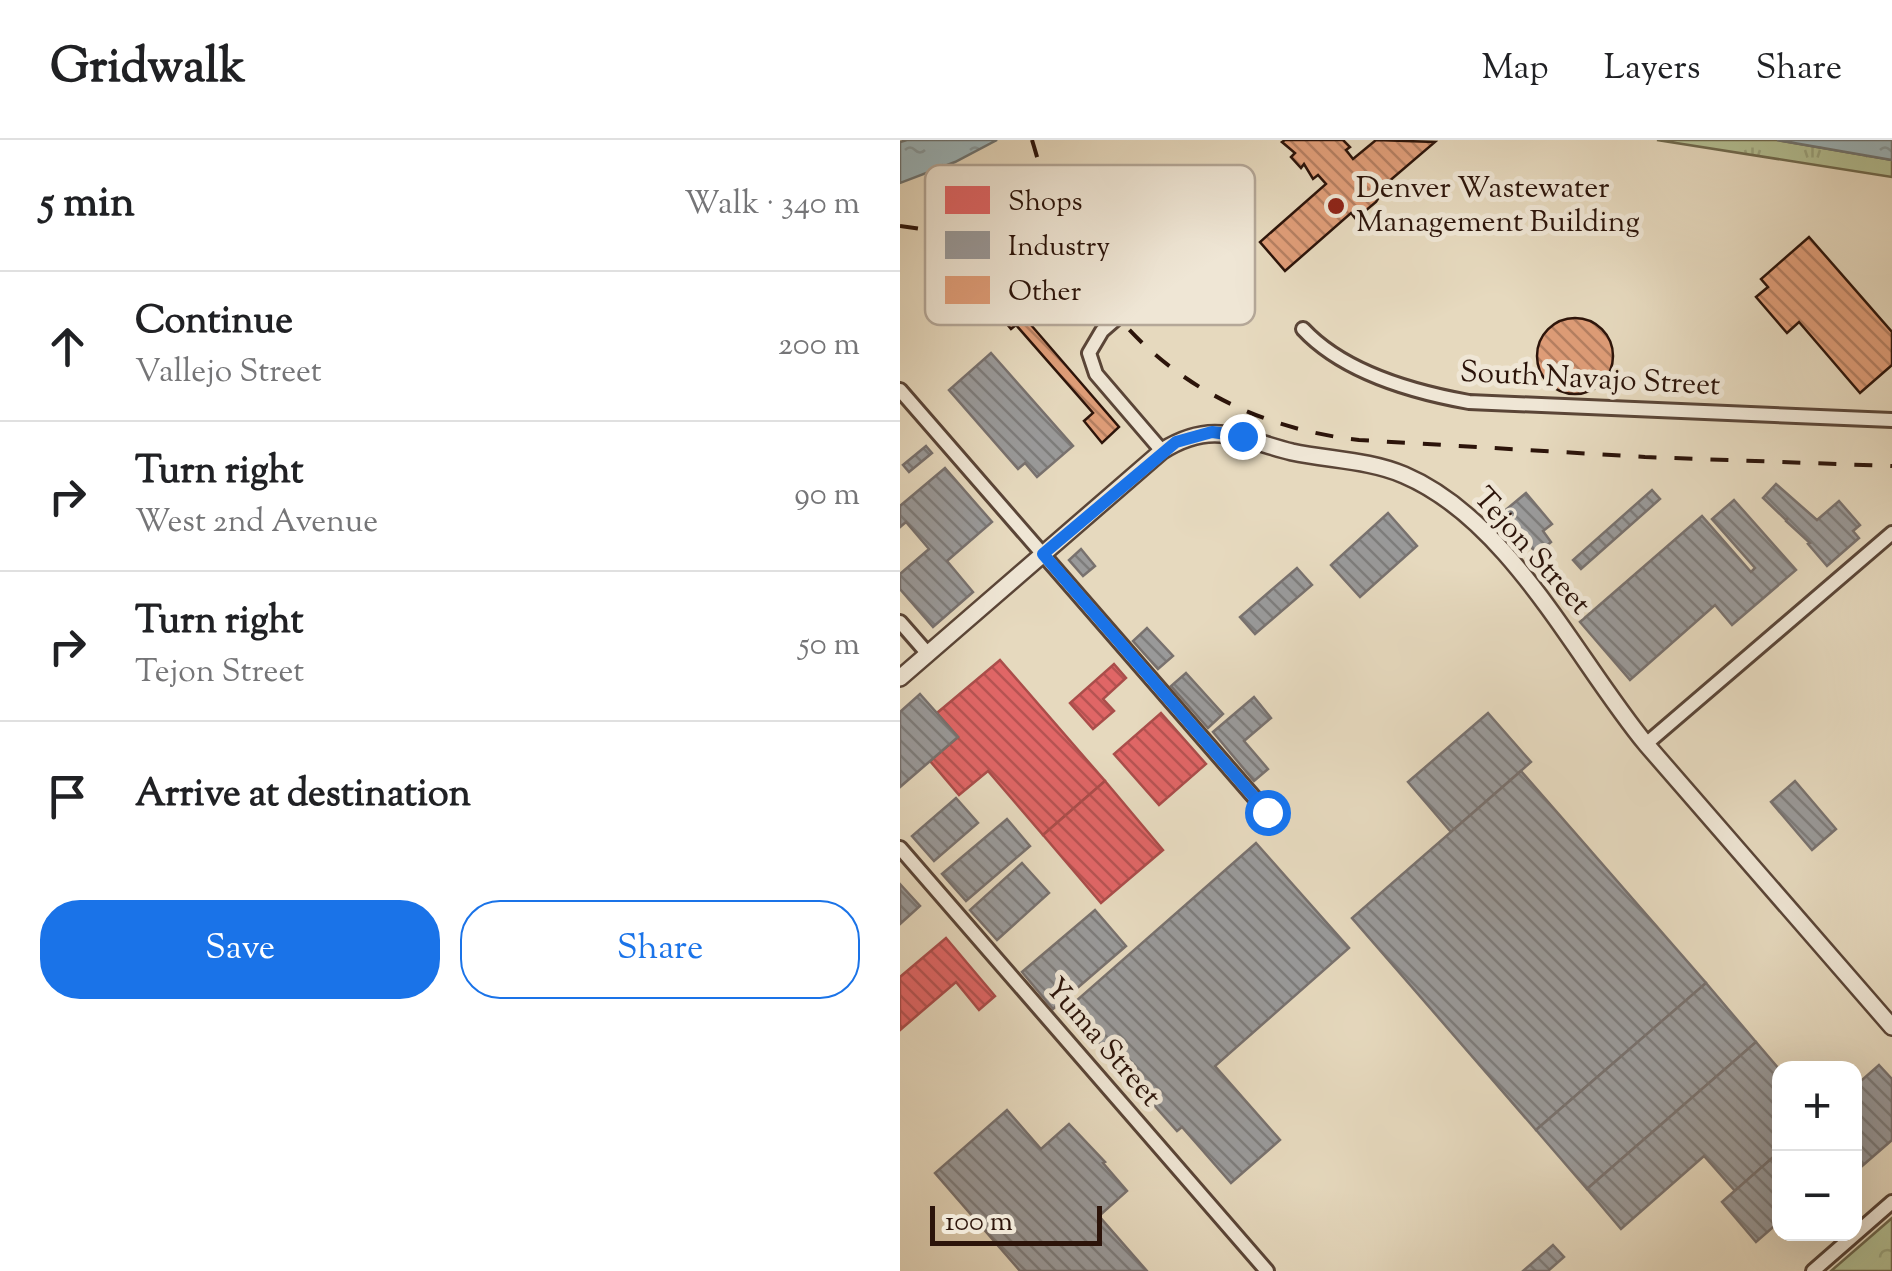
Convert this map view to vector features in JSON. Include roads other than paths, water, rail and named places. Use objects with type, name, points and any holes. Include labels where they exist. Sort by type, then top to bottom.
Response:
[{"type":"street","points":[[900,678],[1162,451],[1096,374],[1089,353],[1109,325]]},
{"type":"street","name":"South Navajo Street","points":[[1303,329],[1316,342],[1361,368],[1430,394],[1469,402],[1892,420]]},
{"type":"street","points":[[900,390],[1267,812]]},
{"type":"street","name":"Tejon Street","points":[[1162,451],[1189,437],[1224,433],[1290,451],[1381,467],[1432,489],[1478,526],[1541,597],[1646,744],[1892,1027]]},
{"type":"street","points":[[1646,744],[1892,533]]},
{"type":"street","points":[[900,622],[928,654]]},
{"type":"street","name":"Yuma Street","points":[[900,848],[1267,1271]]},
{"type":"street","points":[[1813,1271],[1892,1202]]},
{"type":"water","points":[[997,140],[947,165],[925,165],[925,173],[900,183],[900,142]]},
{"type":"water","points":[[1777,140],[1892,140],[1892,160]]},
{"type":"railway","points":[[1032,140],[1039,165]]},
{"type":"railway","points":[[900,226],[925,230]]},
{"type":"railway","points":[[1126,325],[1181,375],[1220,399],[1263,418],[1310,432],[1359,440],[1645,457],[1892,466]]},
{"type":"place","name":"Denver Wastewater Management Building","points":[[1336,206]]}]
